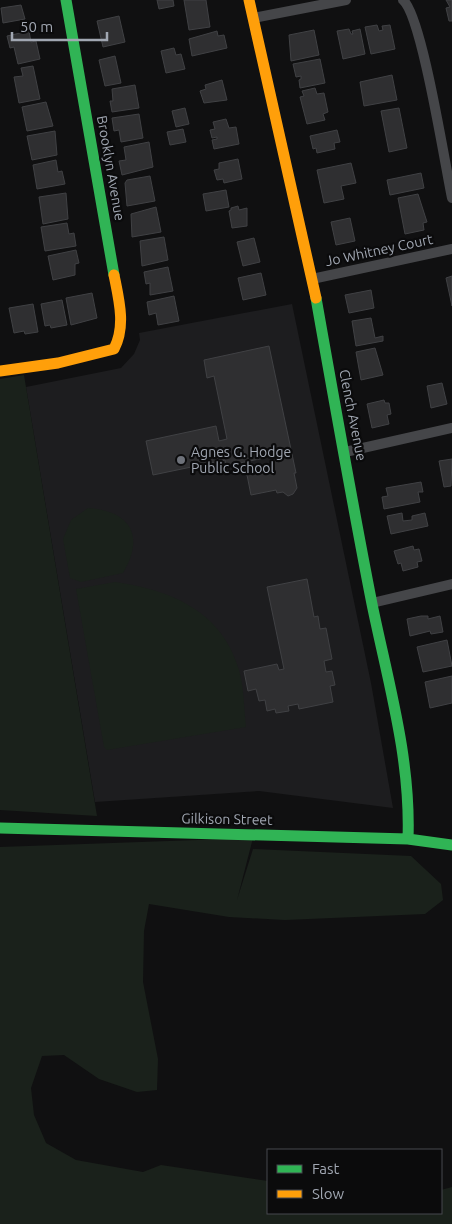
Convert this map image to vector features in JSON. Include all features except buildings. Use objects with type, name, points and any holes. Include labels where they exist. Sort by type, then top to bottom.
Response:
[{"type":"street","name":"Brooklyn Avenue","points":[[0,371],[32,368],[86,357],[114,349],[119,341],[121,325],[119,300],[66,0]]},
{"type":"street","name":"Clench Avenue","points":[[249,0],[312,279],[372,603],[403,749],[409,814],[408,839]]},
{"type":"street","points":[[253,18],[346,0]]},
{"type":"street","points":[[403,0],[412,12],[420,39],[452,198]]},
{"type":"street","name":"Jo Whitney Court","points":[[312,279],[452,249]]},
{"type":"street","points":[[345,452],[452,428]]},
{"type":"street","points":[[372,603],[452,584]]},
{"type":"street","name":"Gilkison Street","points":[[0,828],[408,839],[452,845]]},
{"type":"shaded area","points":[[292,304],[371,683],[393,808],[259,791],[95,802],[26,387],[121,368],[134,354],[140,340],[139,333]]},
{"type":"shaded area","points":[[24,375],[97,816],[0,810],[0,379]]},
{"type":"shaded area","points":[[88,508],[115,514],[124,520],[130,528],[133,537],[133,548],[130,560],[123,573],[81,582],[70,578],[63,539],[71,520]]},
{"type":"shaded area","points":[[115,582],[156,591],[174,598],[192,607],[207,618],[220,632],[231,650],[241,677],[246,727],[107,750],[104,747],[76,589]]},
{"type":"shaded area","points":[[253,838],[237,900],[253,849],[411,856],[441,884],[443,900],[425,914],[285,920],[229,917],[149,904],[144,931],[143,982],[158,1059],[157,1090],[137,1092],[99,1079],[64,1055],[42,1056],[31,1088],[34,1115],[46,1143],[76,1160],[143,1172],[161,1165],[267,1181],[267,1214],[442,1214],[442,1190],[452,1187],[452,1224],[0,1224],[0,847]]},
{"type":"traffic: fast","points":[[66,0],[114,275]]},
{"type":"traffic: fast","points":[[316,298],[372,604],[402,750],[408,809],[408,839]]},
{"type":"traffic: fast","points":[[0,828],[408,839],[452,845]]},
{"type":"traffic: slow","points":[[249,0],[316,298]]},
{"type":"traffic: slow","points":[[0,371],[58,363],[114,349],[118,340],[121,322],[114,275]]},
{"type":"place","name":"Agnes G. Hodge Public School","points":[[181,460]]}]
